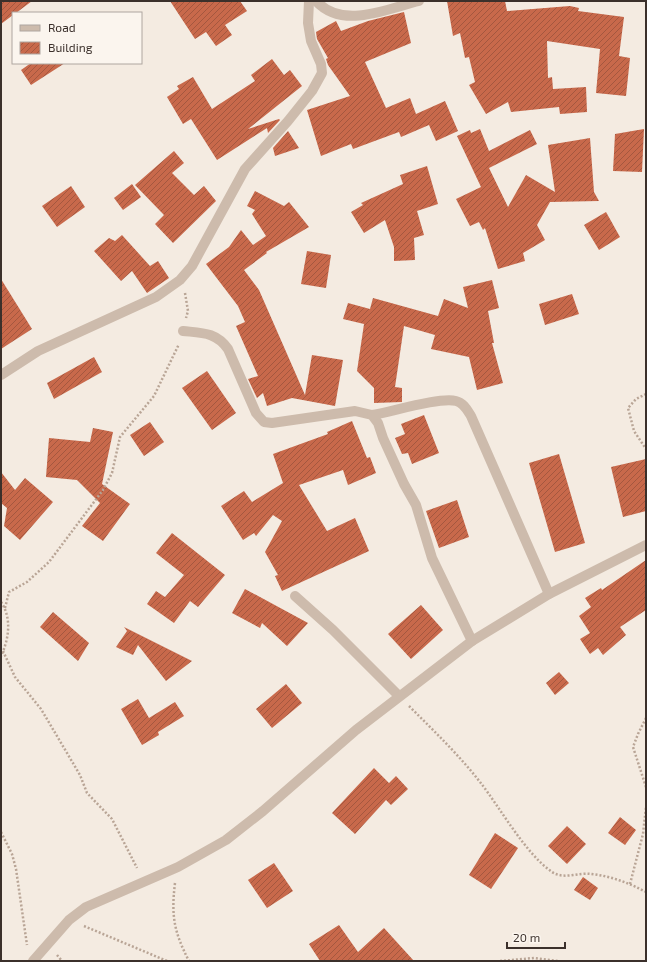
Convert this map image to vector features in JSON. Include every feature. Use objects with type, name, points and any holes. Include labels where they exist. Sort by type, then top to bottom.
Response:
[{"type":"street","points":[[1,375],[38,351],[149,300],[169,289],[180,280],[192,266],[245,168],[288,121],[312,91],[322,73],[321,64],[311,41],[308,23],[309,1]]},
{"type":"street","points":[[316,1],[323,8],[337,15],[357,16],[419,1]]},
{"type":"street","points":[[183,331],[210,334],[222,340],[228,349],[256,413],[264,422],[272,423],[355,411],[372,416],[439,402],[452,401],[463,404],[471,416],[549,594]]},
{"type":"street","points":[[372,416],[378,423],[383,438],[404,484],[416,505],[432,558],[472,641]]},
{"type":"street","points":[[31,957],[69,920],[86,907],[178,867],[226,840],[263,812],[356,730],[472,641],[549,594],[646,545]]},
{"type":"street","points":[[295,596],[333,630],[399,696]]},
{"type":"path","points":[[5,608],[9,592],[27,582],[49,562],[103,490],[112,473],[120,437],[154,396],[176,353],[188,311],[186,297],[180,280]]},
{"type":"path","points":[[646,394],[636,399],[628,408],[634,431],[646,449]]},
{"type":"path","points":[[1,602],[8,615],[8,627],[1,656]]},
{"type":"path","points":[[3,651],[15,677],[41,709],[80,775],[86,793],[112,819],[143,881]]},
{"type":"path","points":[[399,696],[456,753],[480,782],[535,857],[554,873],[565,876],[590,873],[615,878],[646,892]]},
{"type":"path","points":[[646,718],[633,747],[646,787]]},
{"type":"path","points":[[630,884],[643,834],[646,807]]},
{"type":"path","points":[[1,832],[12,854],[16,869],[31,957]]},
{"type":"path","points":[[178,867],[172,906],[173,922],[177,936],[189,961]]},
{"type":"path","points":[[69,920],[166,961]]},
{"type":"path","points":[[500,961],[534,958],[558,961]]},
{"type":"building","points":[[1,1],[32,1],[17,12],[12,12],[12,16],[1,24]]},
{"type":"building","points":[[170,1],[240,1],[247,11],[225,25],[232,35],[216,46],[206,32],[195,39]]},
{"type":"building","points":[[447,1],[505,1],[507,11],[570,6],[579,8],[578,11],[624,17],[619,56],[630,58],[626,96],[596,93],[600,49],[547,41],[548,78],[552,77],[553,89],[586,87],[587,112],[560,114],[559,107],[511,112],[508,102],[486,114],[469,85],[475,82],[469,57],[465,58],[460,33],[453,36]]},
{"type":"building","points":[[404,12],[411,43],[365,62],[386,108],[410,98],[416,114],[445,101],[458,131],[436,141],[429,125],[401,137],[399,132],[353,149],[351,144],[321,156],[307,110],[350,96],[328,65],[326,59],[328,58],[317,39],[316,32],[336,21],[341,31],[368,21]]},
{"type":"building","points":[[272,59],[284,75],[290,70],[302,86],[248,129],[279,119],[280,120],[268,133],[267,128],[217,160],[191,119],[183,124],[167,97],[179,89],[177,86],[193,77],[212,109],[255,81],[251,75]]},
{"type":"building","points":[[30,64],[63,64],[31,85],[21,70]]},
{"type":"building","points":[[480,129],[489,151],[530,130],[537,144],[489,168],[508,207],[526,175],[555,192],[548,145],[590,138],[594,192],[599,201],[550,202],[537,225],[545,240],[523,253],[525,261],[498,269],[485,228],[483,230],[479,222],[470,226],[456,199],[481,187],[457,136],[470,130],[471,133]]},
{"type":"building","points":[[644,129],[642,172],[613,171],[615,134]]},
{"type":"building","points":[[288,131],[299,148],[275,156],[273,148]]},
{"type":"building","points":[[174,151],[184,163],[172,173],[194,195],[204,186],[216,201],[173,243],[155,224],[164,215],[135,185]]},
{"type":"building","points":[[427,166],[438,204],[417,211],[424,235],[414,238],[415,260],[394,261],[394,247],[385,220],[364,233],[351,212],[363,205],[361,203],[403,184],[400,175]]},
{"type":"building","points":[[132,184],[141,197],[123,210],[114,198]]},
{"type":"building","points":[[71,186],[85,207],[57,227],[42,206]]},
{"type":"building","points":[[255,191],[284,206],[289,202],[309,227],[266,252],[267,253],[244,270],[259,290],[305,395],[312,355],[343,360],[335,406],[292,398],[267,406],[263,393],[257,398],[248,379],[258,376],[236,326],[245,322],[238,306],[206,264],[229,247],[241,230],[253,245],[266,236],[252,214],[255,210],[247,206]]},
{"type":"building","points":[[606,212],[620,237],[599,250],[584,225]]},
{"type":"building","points":[[122,235],[150,266],[158,261],[169,278],[147,293],[132,271],[121,281],[94,251],[109,238],[115,241]]},
{"type":"building","points":[[307,251],[331,255],[326,288],[301,284]]},
{"type":"building","points":[[1,279],[32,329],[1,349]]},
{"type":"building","points":[[492,280],[499,308],[488,311],[494,343],[492,343],[503,383],[477,390],[469,357],[431,349],[435,335],[404,326],[395,387],[402,388],[402,402],[374,403],[374,388],[357,371],[364,324],[343,319],[348,303],[370,309],[373,298],[438,316],[444,299],[468,308],[463,287]]},
{"type":"building","points":[[572,294],[579,314],[545,325],[539,304]]},
{"type":"building","points":[[94,357],[102,372],[54,399],[47,383]]},
{"type":"building","points":[[207,371],[236,413],[212,430],[182,388]]},
{"type":"building","points":[[424,415],[439,453],[412,464],[408,453],[402,454],[395,438],[405,434],[401,424]]},
{"type":"building","points":[[352,421],[367,458],[370,457],[376,473],[348,485],[343,470],[299,485],[327,531],[355,518],[369,551],[282,591],[275,576],[278,575],[265,552],[282,521],[273,515],[256,536],[254,533],[243,540],[221,506],[244,491],[252,502],[283,483],[273,454],[328,434],[327,432]]},
{"type":"building","points":[[150,422],[164,442],[144,456],[130,435]]},
{"type":"building","points":[[93,428],[113,432],[102,484],[130,504],[103,541],[82,526],[100,503],[77,480],[46,477],[49,438],[90,442]]},
{"type":"building","points":[[559,454],[585,543],[555,552],[529,463]]},
{"type":"building","points":[[646,459],[646,511],[623,517],[611,467]]},
{"type":"building","points":[[1,472],[15,490],[25,478],[53,502],[20,540],[4,526],[7,508],[1,503]]},
{"type":"building","points":[[457,500],[469,537],[439,548],[426,511]]},
{"type":"building","points":[[172,533],[225,575],[198,607],[190,601],[174,623],[147,604],[156,591],[165,597],[184,575],[156,553]]},
{"type":"building","points":[[646,560],[646,610],[620,627],[626,635],[603,655],[598,648],[590,654],[580,639],[590,633],[579,616],[591,607],[585,598],[601,588],[602,590]]},
{"type":"building","points":[[245,589],[308,623],[287,646],[262,623],[260,628],[232,613]]},
{"type":"building","points":[[421,605],[443,630],[411,659],[388,634]]},
{"type":"building","points":[[53,612],[89,643],[78,661],[40,627]]},
{"type":"building","points":[[124,627],[192,661],[166,681],[138,645],[133,655],[116,647],[127,631]]},
{"type":"building","points":[[559,672],[569,683],[555,695],[546,683]]},
{"type":"building","points":[[286,684],[302,703],[272,728],[256,709]]},
{"type":"building","points":[[138,699],[149,718],[175,702],[184,716],[158,732],[159,735],[142,745],[121,709]]},
{"type":"building","points":[[374,768],[389,783],[396,776],[408,789],[391,805],[386,800],[355,834],[332,813]]},
{"type":"building","points":[[620,817],[636,830],[625,845],[608,833]]},
{"type":"building","points":[[567,826],[586,844],[567,864],[548,846]]},
{"type":"building","points":[[495,833],[518,848],[491,889],[469,875]]},
{"type":"building","points":[[274,863],[293,891],[267,908],[248,880]]},
{"type":"building","points":[[583,877],[598,888],[590,900],[574,890]]},
{"type":"building","points":[[339,925],[358,952],[384,928],[414,961],[320,961],[309,944]]}]
